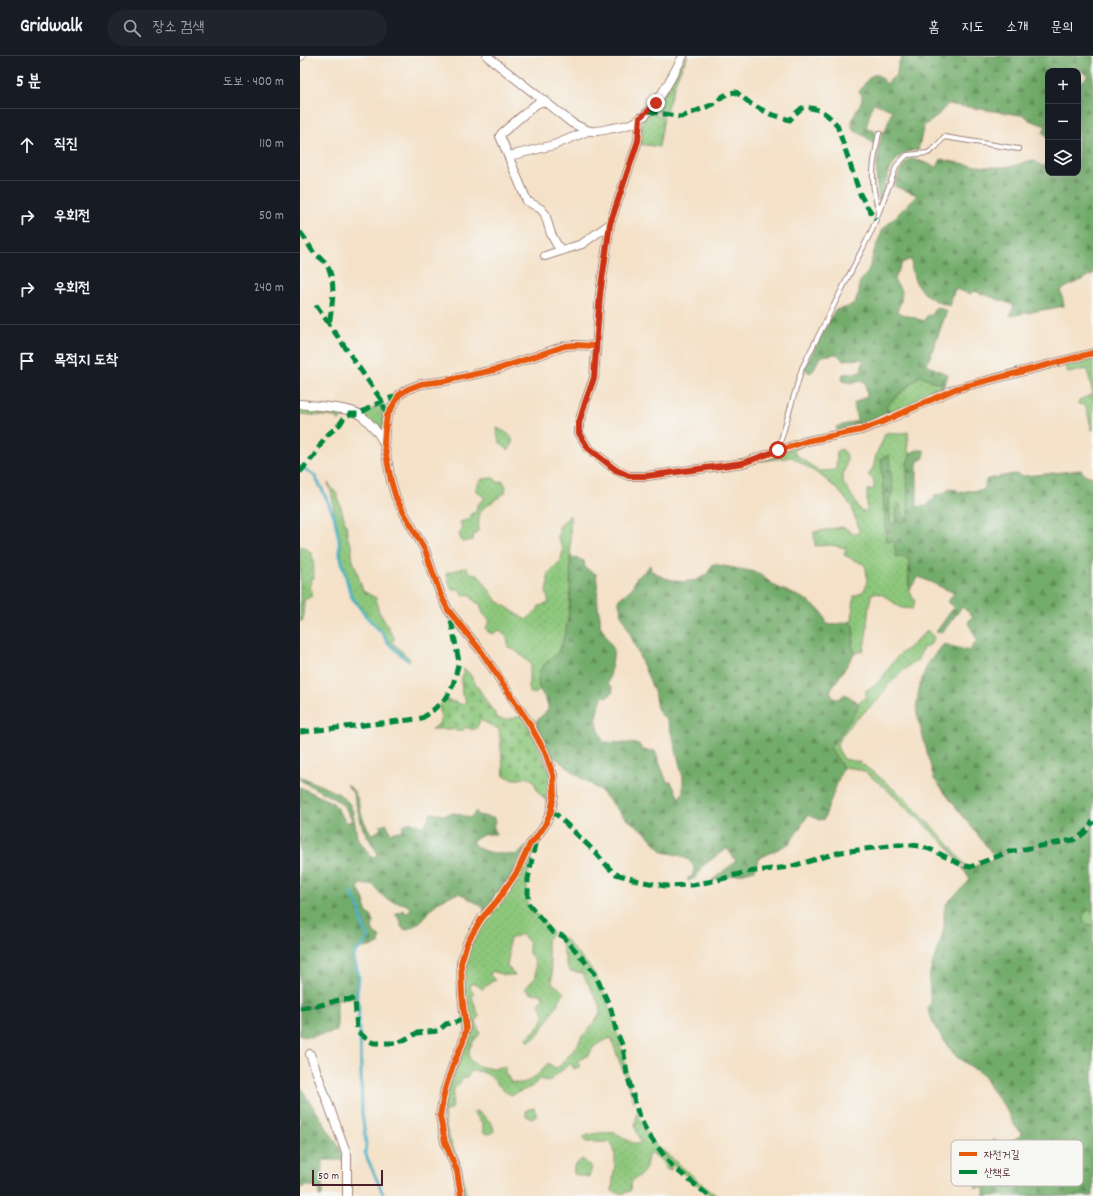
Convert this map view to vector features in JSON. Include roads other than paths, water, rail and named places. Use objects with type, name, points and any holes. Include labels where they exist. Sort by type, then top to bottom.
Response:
[{"type":"street","points":[[487,56],[572,122],[588,131],[598,132],[617,128],[640,118],[656,103],[682,56]]},
{"type":"street","points":[[544,100],[535,105],[500,136],[527,201],[541,208],[545,214],[551,234],[557,245],[562,250]]},
{"type":"street","points":[[640,118],[638,141],[610,224],[600,294],[594,378],[579,423],[579,433],[588,448],[616,470],[629,476],[647,476],[743,463],[807,441],[860,430],[882,422],[946,392],[1093,353]]},
{"type":"street","points":[[509,156],[554,144],[588,131]]},
{"type":"street","points":[[545,256],[582,244],[610,224]]},
{"type":"street","points":[[384,443],[387,416],[399,395],[408,389],[421,384],[445,381],[498,369],[565,346],[596,346]]},
{"type":"street","points":[[300,404],[348,410],[358,414],[380,435],[384,443],[391,481],[396,498],[425,550],[440,593],[448,610],[482,651],[522,711],[542,746],[553,775],[554,795],[551,811],[545,825],[530,844],[517,872],[497,901],[474,930],[467,943],[461,962],[462,995],[466,1029],[463,1042],[445,1089],[440,1116],[446,1142],[457,1171],[460,1196]]},
{"type":"street","points":[[310,1054],[347,1156],[347,1196]]},
{"type":"lane","points":[[879,133],[872,168],[874,191],[879,211]]},
{"type":"lane","points":[[778,450],[802,368],[872,230],[897,165],[907,155],[928,153],[944,137],[1019,149]]},
{"type":"waterway","points":[[300,466],[314,475],[334,516],[339,540],[340,555],[351,596],[366,616],[383,634],[387,642],[407,660]]},
{"type":"waterway","points":[[351,891],[360,910],[363,927],[368,938],[362,947],[355,952],[354,959],[359,976],[357,995],[359,1008],[358,1024],[360,1032],[362,1113],[366,1144],[365,1153],[384,1196]]}]
